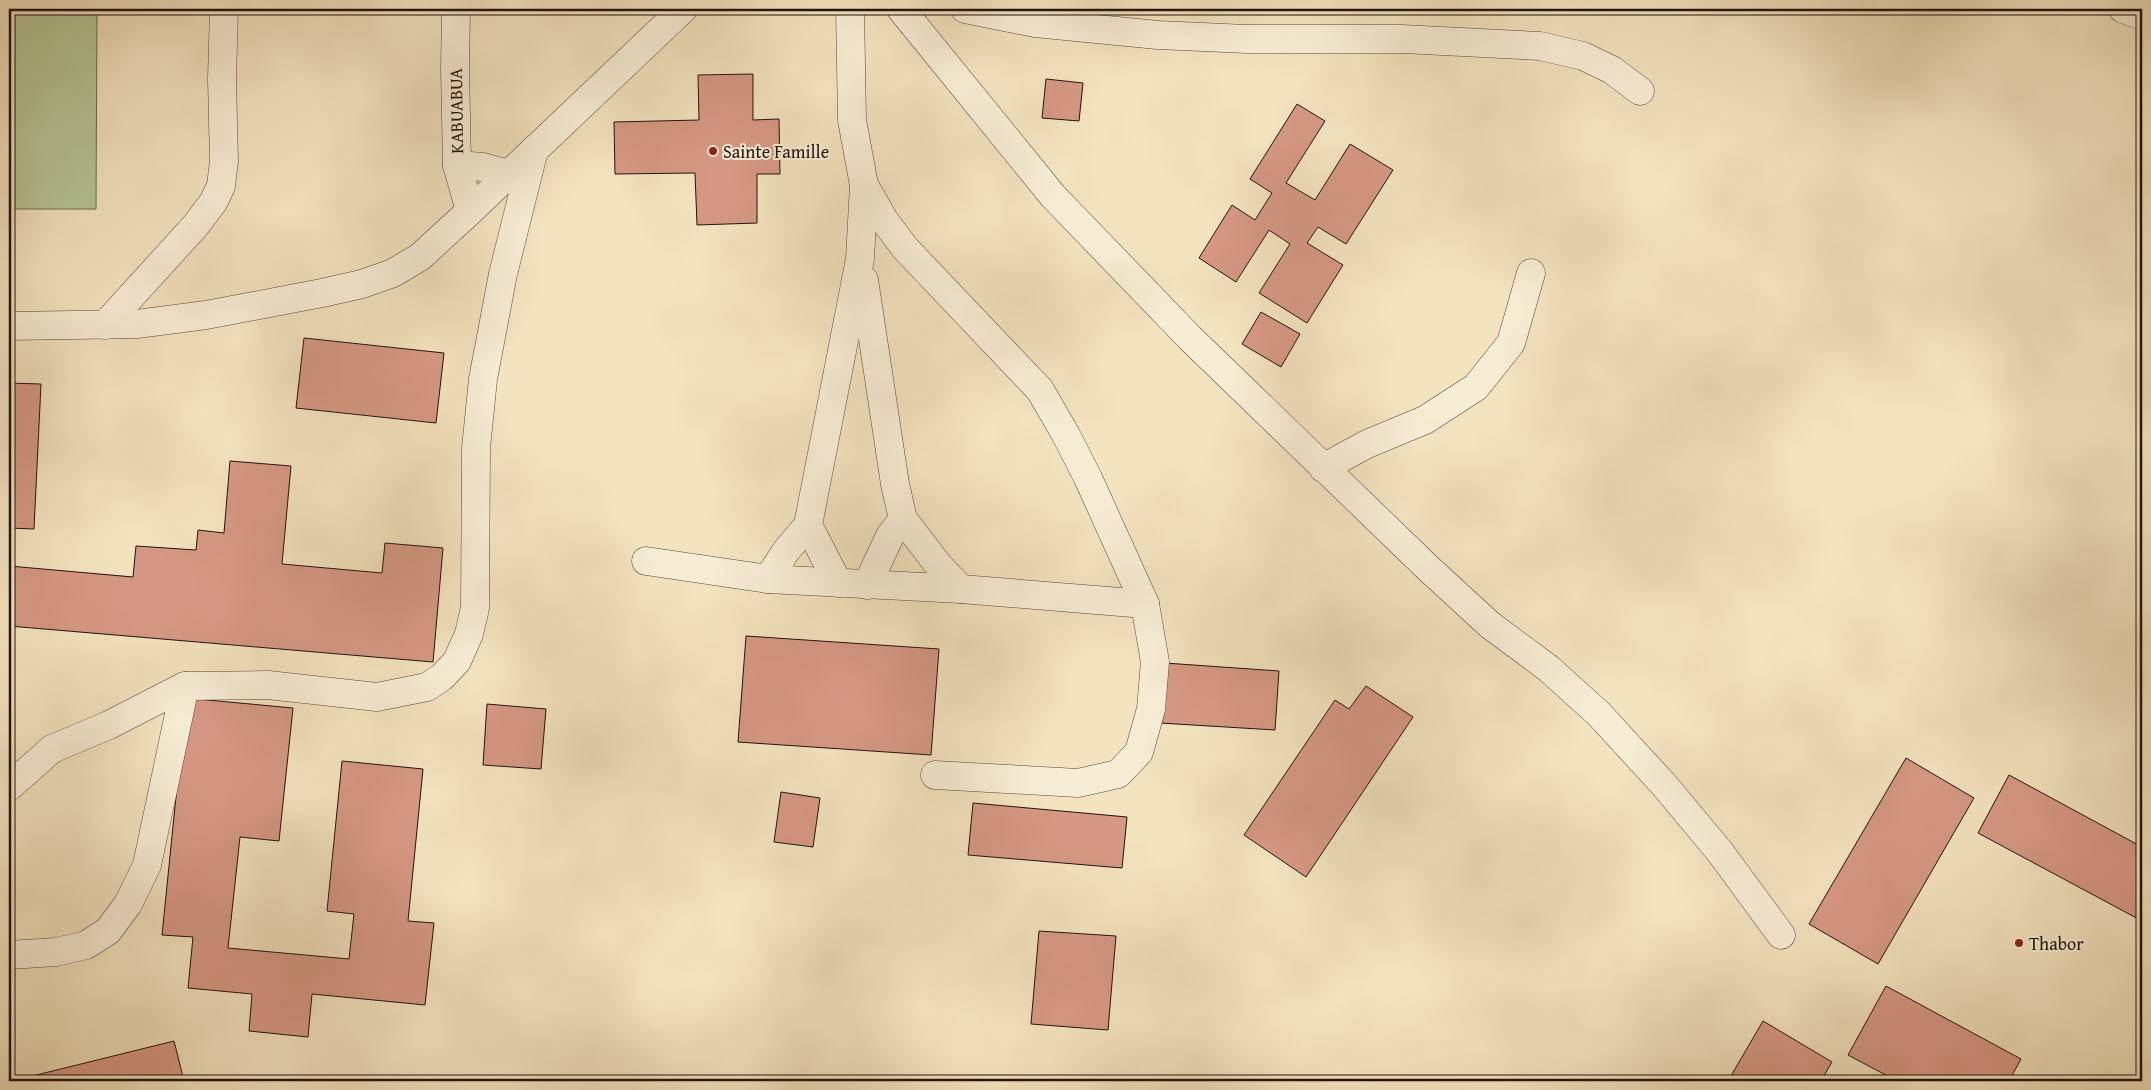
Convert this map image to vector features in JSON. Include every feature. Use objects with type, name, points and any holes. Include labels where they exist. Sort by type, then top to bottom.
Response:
[{"type":"street","points":[[105,325],[196,225],[214,201],[221,186],[224,161],[222,79],[224,9]]},
{"type":"street","name":"KABUABUA","points":[[456,9],[457,165],[470,212]]},
{"type":"street","points":[[9,326],[136,324],[206,315],[281,302],[362,284],[393,273],[420,257],[470,212],[682,9]]},
{"type":"street","points":[[768,579],[786,551],[808,525],[860,259],[864,185],[852,120],[850,9]]},
{"type":"street","points":[[901,9],[1052,196],[1190,338],[1323,468],[1490,625],[1548,668],[1599,714],[1665,786],[1708,837],[1781,935]]},
{"type":"street","points":[[965,9],[1035,23],[1158,35],[1247,39],[1402,39],[1540,46],[1583,56],[1612,70],[1640,91]]},
{"type":"street","points":[[2123,9],[2142,16]]},
{"type":"street","points":[[9,787],[52,749],[109,725],[185,686],[268,685],[377,697],[427,687],[442,677],[457,661],[469,634],[475,608],[476,448],[483,379],[503,274],[534,150]]},
{"type":"street","points":[[457,165],[483,167],[508,174]]},
{"type":"street","points":[[864,185],[884,220],[905,248],[1040,390],[1088,478],[1145,604],[1155,662],[1151,709],[1139,752],[1118,774],[1078,783],[935,775]]},
{"type":"street","points":[[860,259],[894,474],[903,519],[939,566],[961,589]]},
{"type":"street","points":[[1323,468],[1367,444],[1425,420],[1476,387],[1511,343],[1531,273]]},
{"type":"street","points":[[867,585],[890,536],[903,519]]},
{"type":"street","points":[[808,525],[838,583]]},
{"type":"street","points":[[646,561],[768,579],[961,589],[1145,604]]},
{"type":"street","points":[[9,955],[56,952],[86,945],[108,930],[128,904],[147,865],[185,686]]},
{"type":"green space","points":[[9,9],[97,9],[96,209],[9,209]]},
{"type":"building","points":[[753,74],[753,120],[779,119],[780,174],[757,174],[757,223],[697,225],[695,173],[615,174],[614,122],[699,120],[698,75]]},
{"type":"building","points":[[1046,79],[1083,83],[1079,121],[1042,118]]},
{"type":"building","points":[[1297,104],[1325,121],[1286,183],[1315,200],[1350,144],[1393,170],[1346,244],[1318,227],[1307,243],[1343,265],[1307,323],[1259,293],[1290,244],[1269,230],[1236,282],[1199,258],[1232,205],[1255,220],[1272,193],[1250,179]]},
{"type":"building","points":[[1261,312],[1300,334],[1281,367],[1242,344]]},
{"type":"building","points":[[304,338],[444,353],[436,423],[296,408]]},
{"type":"building","points":[[9,383],[41,384],[34,529],[9,528]]},
{"type":"building","points":[[230,461],[291,466],[282,564],[382,573],[385,543],[443,548],[433,662],[9,626],[9,566],[133,577],[136,546],[196,550],[198,530],[224,533]]},
{"type":"building","points":[[746,636],[939,649],[931,755],[738,742]]},
{"type":"building","points":[[1165,663],[1279,671],[1275,730],[1160,723]]},
{"type":"building","points":[[1366,686],[1413,717],[1306,877],[1244,835],[1335,700],[1349,709]]},
{"type":"building","points":[[186,698],[293,708],[279,841],[240,837],[228,948],[349,959],[354,914],[327,911],[342,761],[423,769],[408,921],[434,923],[425,1005],[312,994],[308,1037],[249,1031],[252,994],[188,988],[193,937],[162,935]]},
{"type":"building","points":[[487,704],[546,709],[541,769],[483,765]]},
{"type":"building","points":[[1906,758],[1974,798],[1878,964],[1809,924]]},
{"type":"building","points":[[2009,775],[2142,847],[2142,921],[1978,833]]},
{"type":"building","points":[[781,792],[820,798],[813,847],[774,842]]},
{"type":"building","points":[[973,803],[1127,817],[1122,868],[968,855]]},
{"type":"building","points":[[1039,931],[1116,936],[1108,1030],[1031,1024]]},
{"type":"building","points":[[1886,986],[2021,1059],[2009,1081],[1897,1081],[1848,1055]]},
{"type":"building","points":[[1763,1021],[1832,1062],[1821,1081],[1728,1081]]},
{"type":"building","points":[[174,1041],[184,1081],[12,1081]]},
{"type":"place","name":"Sainte Famille","points":[[713,151]]},
{"type":"place","name":"Thabor","points":[[2019,943]]}]
